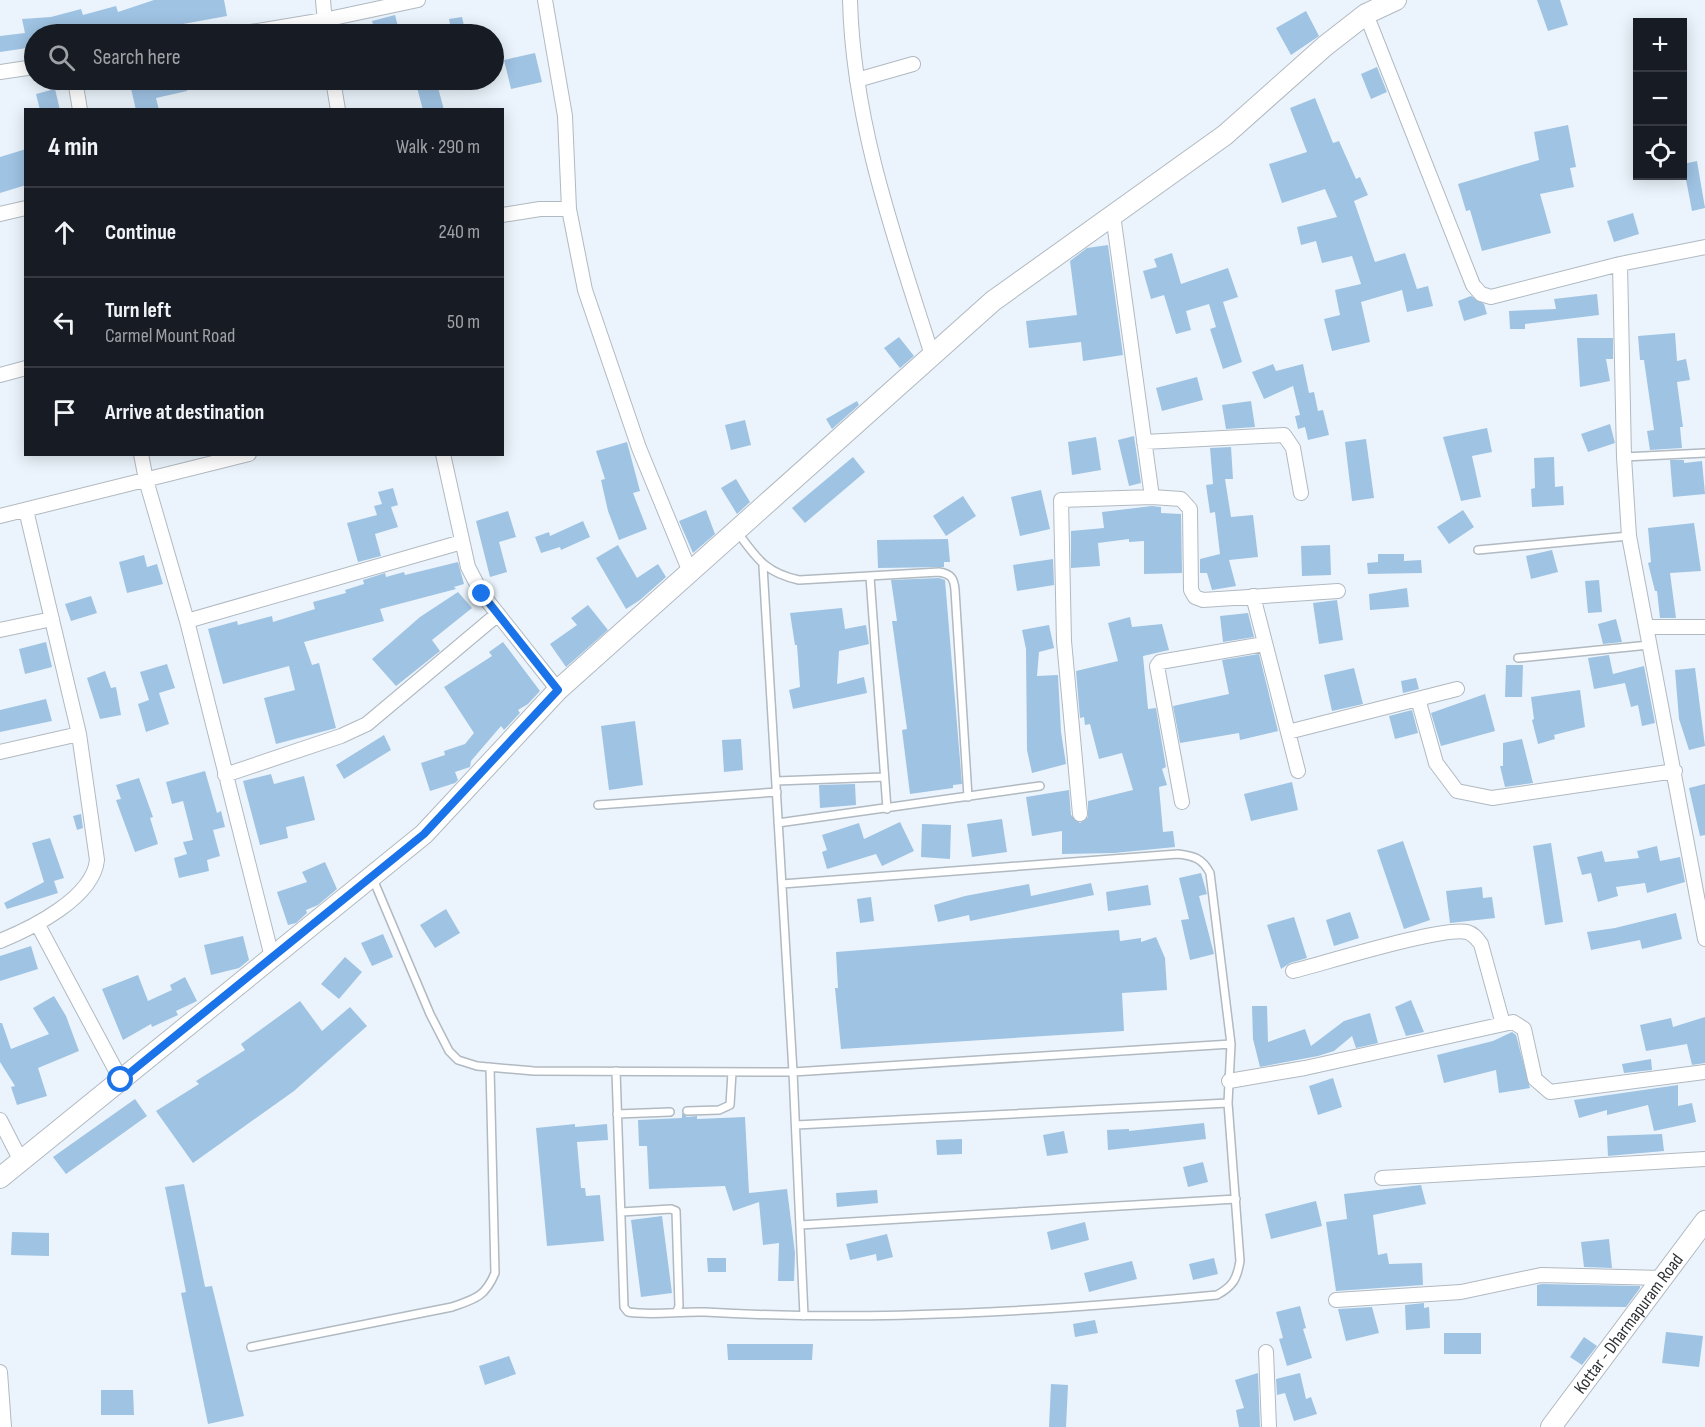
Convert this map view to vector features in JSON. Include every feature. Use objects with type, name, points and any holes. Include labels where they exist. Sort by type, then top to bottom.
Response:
[{"type":"street","points":[[323,0],[325,24]]},
{"type":"street","points":[[335,24],[418,0]]},
{"type":"street","points":[[545,0],[565,116],[569,209],[585,290],[639,448],[690,572]]},
{"type":"street","points":[[850,0],[850,38],[863,121],[888,219],[932,355]]},
{"type":"street","points":[[0,1178],[424,834],[558,690],[993,301],[1225,135],[1325,46],[1366,14],[1396,0]]},
{"type":"street","points":[[1366,14],[1473,285],[1481,294],[1491,297],[1620,264],[1705,247]]},
{"type":"street","points":[[857,80],[914,64]]},
{"type":"street","points":[[0,72],[24,68]]},
{"type":"street","points":[[77,90],[80,108]]},
{"type":"street","points":[[335,90],[338,108]]},
{"type":"street","points":[[0,214],[24,208]]},
{"type":"street","points":[[504,215],[540,209],[569,209]]},
{"type":"street","points":[[1113,215],[1152,497]]},
{"type":"street","points":[[1620,264],[1623,457],[1629,536],[1705,939]]},
{"type":"street","points":[[0,375],[24,369]]},
{"type":"street","points":[[1144,442],[1284,435],[1293,448],[1301,494]]},
{"type":"street","points":[[141,456],[146,480],[187,621],[272,957]]},
{"type":"street","points":[[0,516],[241,456]]},
{"type":"street","points":[[443,456],[468,567],[482,594],[558,690]]},
{"type":"street","points":[[1080,814],[1064,641],[1061,500],[1152,497],[1181,499],[1190,509],[1191,590],[1195,597],[1203,600],[1338,591]]},
{"type":"street","points":[[0,941],[38,925],[89,884],[96,873],[97,860],[79,734],[26,510]]},
{"type":"street","points":[[187,621],[462,542]]},
{"type":"street","points":[[1253,596],[1298,771]]},
{"type":"street","points":[[225,775],[341,736],[367,724],[498,614]]},
{"type":"street","points":[[0,630],[52,619]]},
{"type":"street","points":[[1647,627],[1705,627]]},
{"type":"street","points":[[1182,802],[1157,666],[1160,662],[1264,644]]},
{"type":"street","points":[[1288,732],[1457,689]]},
{"type":"street","points":[[1418,699],[1436,763],[1457,791],[1492,798],[1675,771]]},
{"type":"street","points":[[0,752],[79,734]]},
{"type":"street","points":[[38,925],[121,1080]]},
{"type":"street","points":[[1293,971],[1415,940],[1466,932],[1475,935],[1481,944],[1503,1024]]},
{"type":"street","points":[[1229,1081],[1305,1068],[1513,1022],[1524,1029],[1535,1079],[1550,1092],[1705,1072]]},
{"type":"street","points":[[0,1120],[21,1161]]},
{"type":"street","points":[[1382,1178],[1705,1159]]},
{"type":"street","name":"Kottar - Dharmapuram Road","points":[[1551,1427],[1705,1221]]},
{"type":"street","points":[[1336,1300],[1461,1292],[1541,1275],[1663,1278]]},
{"type":"street","points":[[1266,1352],[1269,1427]]},
{"type":"street","points":[[0,1372],[4,1427]]},
{"type":"lane","points":[[1623,457],[1705,453]]},
{"type":"lane","points":[[736,531],[763,567],[785,578],[799,580],[939,572],[949,574],[954,580],[968,797]]},
{"type":"lane","points":[[1478,550],[1629,536]]},
{"type":"lane","points":[[763,567],[796,1125],[804,1316]]},
{"type":"lane","points":[[870,577],[887,808]]},
{"type":"lane","points":[[1518,658],[1649,645]]},
{"type":"lane","points":[[776,781],[884,777]]},
{"type":"lane","points":[[778,823],[1040,786]]},
{"type":"lane","points":[[598,805],[777,792]]},
{"type":"lane","points":[[616,1071],[621,1212],[620,1260],[625,1309],[630,1313],[677,1311],[804,1316],[1052,1310],[1217,1295],[1230,1288],[1238,1278],[1240,1261],[1228,1103],[1231,1044],[1210,873],[1204,861],[1196,856],[1178,854],[782,884]]},
{"type":"lane","points":[[372,877],[430,1014],[449,1051],[458,1060],[490,1067],[534,1071],[793,1072],[1231,1044]]},
{"type":"lane","points":[[251,1347],[452,1307],[475,1299],[488,1290],[495,1273],[490,1067]]},
{"type":"lane","points":[[687,1111],[726,1109],[731,1100],[732,1072]]},
{"type":"lane","points":[[796,1125],[1228,1103]]},
{"type":"lane","points":[[617,1114],[670,1112]]},
{"type":"lane","points":[[800,1225],[1236,1199]]},
{"type":"lane","points":[[621,1212],[668,1209],[676,1211],[679,1306],[677,1311]]},
{"type":"building","points":[[154,0],[224,0],[227,16],[183,24],[24,24],[24,28],[22,19],[51,17],[81,9],[83,15],[116,6],[118,12]]},
{"type":"building","points":[[1537,0],[1560,0],[1568,25],[1548,31]]},
{"type":"building","points":[[1306,11],[1319,36],[1291,55],[1276,28]]},
{"type":"building","points":[[395,15],[397,24],[373,24],[372,21]]},
{"type":"building","points":[[462,17],[464,24],[450,24],[449,19]]},
{"type":"building","points":[[24,33],[24,48],[0,52],[0,36]]},
{"type":"building","points":[[535,53],[542,82],[511,89],[504,60]]},
{"type":"building","points":[[1377,67],[1387,92],[1371,99],[1361,74]]},
{"type":"building","points":[[55,90],[60,108],[40,108],[36,94]]},
{"type":"building","points":[[131,90],[187,90],[156,98],[158,108],[136,108]]},
{"type":"building","points":[[418,90],[439,90],[443,108],[422,108]]},
{"type":"building","points":[[1315,98],[1333,143],[1339,141],[1356,179],[1360,177],[1368,195],[1354,201],[1375,262],[1405,253],[1417,289],[1428,286],[1433,306],[1407,312],[1402,290],[1361,302],[1370,342],[1332,351],[1324,319],[1340,315],[1335,290],[1361,284],[1352,256],[1322,263],[1316,241],[1301,245],[1297,227],[1337,217],[1325,189],[1282,203],[1269,164],[1307,152],[1290,108]]},
{"type":"building","points":[[1568,125],[1576,167],[1570,168],[1574,187],[1540,194],[1551,233],[1482,251],[1470,210],[1466,211],[1458,184],[1539,160],[1534,132]]},
{"type":"building","points":[[24,150],[24,186],[0,193],[0,157]]},
{"type":"building","points":[[1697,161],[1705,208],[1692,211],[1686,180],[1687,163]]},
{"type":"building","points":[[1633,213],[1639,234],[1614,242],[1607,221]]},
{"type":"building","points":[[1108,245],[1123,355],[1083,361],[1081,342],[1029,348],[1026,321],[1077,315],[1070,261],[1087,248]]},
{"type":"building","points":[[1172,253],[1181,284],[1228,268],[1238,297],[1223,302],[1242,362],[1223,369],[1210,329],[1216,327],[1209,304],[1186,311],[1191,330],[1176,334],[1164,295],[1151,299],[1143,271],[1157,267],[1154,259]]},
{"type":"building","points":[[1597,294],[1599,315],[1525,324],[1525,329],[1510,329],[1509,311],[1556,309],[1554,299]]},
{"type":"building","points":[[1471,296],[1484,304],[1487,314],[1464,321],[1458,301]]},
{"type":"building","points":[[1675,333],[1677,361],[1686,359],[1690,380],[1677,382],[1683,427],[1680,427],[1682,448],[1650,450],[1647,431],[1654,430],[1644,360],[1640,360],[1638,336]]},
{"type":"building","points":[[899,337],[914,356],[900,368],[884,348]]},
{"type":"building","points":[[1577,338],[1613,338],[1613,359],[1606,359],[1610,381],[1580,387]]},
{"type":"building","points":[[1273,364],[1276,371],[1303,364],[1309,393],[1314,392],[1318,411],[1323,410],[1329,435],[1308,440],[1305,427],[1298,429],[1295,416],[1300,415],[1293,386],[1264,399],[1252,372]]},
{"type":"building","points":[[1197,377],[1203,400],[1162,411],[1156,388]]},
{"type":"building","points":[[857,401],[859,405],[832,429],[826,419]]},
{"type":"building","points":[[1251,401],[1255,427],[1226,429],[1222,405]]},
{"type":"building","points":[[745,420],[751,445],[731,450],[725,425]]},
{"type":"building","points":[[1610,424],[1615,443],[1588,452],[1581,434]]},
{"type":"building","points":[[1487,428],[1492,452],[1472,456],[1481,497],[1461,501],[1443,437]]},
{"type":"building","points":[[1134,436],[1141,483],[1129,486],[1118,440]]},
{"type":"building","points":[[1096,437],[1101,470],[1072,475],[1068,442]]},
{"type":"building","points":[[1366,439],[1374,498],[1352,501],[1345,442]]},
{"type":"building","points":[[627,442],[640,491],[633,493],[647,529],[619,540],[608,511],[601,480],[605,479],[596,451]]},
{"type":"building","points":[[1231,447],[1233,479],[1225,479],[1231,517],[1253,515],[1258,557],[1229,560],[1236,586],[1212,590],[1207,573],[1200,573],[1200,559],[1220,554],[1215,512],[1210,513],[1206,485],[1213,484],[1210,448]]},
{"type":"building","points":[[853,457],[865,472],[805,523],[792,508]]},
{"type":"building","points":[[1554,457],[1555,487],[1563,486],[1564,505],[1532,507],[1531,489],[1535,488],[1534,458]]},
{"type":"building","points":[[1670,460],[1684,460],[1684,463],[1702,461],[1705,494],[1673,497]]},
{"type":"building","points":[[736,479],[750,502],[737,514],[721,488]]},
{"type":"building","points":[[393,488],[398,505],[391,507],[398,527],[375,534],[381,556],[358,562],[347,523],[377,515],[374,506],[382,504],[378,492]]},
{"type":"building","points":[[1041,490],[1050,529],[1020,536],[1011,497]]},
{"type":"building","points":[[963,496],[976,516],[946,536],[933,516]]},
{"type":"building","points":[[1161,507],[1161,513],[1181,514],[1182,573],[1144,574],[1144,541],[1129,542],[1129,539],[1098,543],[1100,566],[1071,568],[1071,531],[1104,528],[1102,512]]},
{"type":"building","points":[[706,510],[715,534],[693,553],[679,521]]},
{"type":"building","points":[[1463,510],[1474,527],[1449,544],[1437,527]]},
{"type":"building","points":[[508,511],[516,537],[499,542],[507,572],[490,577],[476,521]]},
{"type":"building","points":[[583,521],[590,537],[561,550],[560,547],[541,553],[535,537],[549,532],[550,536]]},
{"type":"building","points":[[1694,523],[1701,571],[1670,573],[1676,618],[1660,618],[1657,591],[1655,591],[1648,563],[1651,562],[1648,528]]},
{"type":"building","points":[[948,539],[950,562],[944,562],[944,567],[878,568],[877,540]]},
{"type":"building","points":[[618,545],[637,578],[658,564],[666,577],[626,609],[596,558]]},
{"type":"building","points":[[1330,545],[1331,575],[1302,576],[1301,546]]},
{"type":"building","points":[[1552,550],[1558,572],[1531,579],[1526,556]]},
{"type":"building","points":[[1378,554],[1404,554],[1404,561],[1421,560],[1422,573],[1368,574],[1367,563],[1378,562]]},
{"type":"building","points":[[144,555],[147,567],[157,564],[163,584],[127,593],[119,562]]},
{"type":"building","points":[[1053,559],[1054,585],[1017,591],[1013,565]]},
{"type":"building","points":[[458,562],[464,584],[454,587],[456,589],[380,609],[384,621],[304,642],[312,665],[319,663],[336,728],[276,744],[264,698],[295,690],[289,666],[223,684],[208,629],[237,621],[238,625],[272,616],[273,622],[315,609],[313,602],[346,593],[345,590],[364,584],[363,580],[385,573],[386,577],[404,572],[405,575]]},
{"type":"building","points":[[939,578],[945,580],[962,784],[953,785],[953,788],[910,794],[902,730],[907,729],[892,621],[897,621],[891,580]]},
{"type":"building","points":[[1599,580],[1602,612],[1588,613],[1585,581]]},
{"type":"building","points":[[1407,588],[1409,607],[1370,610],[1369,594]]},
{"type":"building","points":[[458,592],[472,608],[432,640],[440,651],[396,686],[372,659],[420,617]]},
{"type":"building","points":[[91,596],[97,613],[71,621],[65,604]]},
{"type":"building","points":[[1337,600],[1343,640],[1319,644],[1313,603]]},
{"type":"building","points":[[588,605],[608,630],[566,667],[550,644],[577,625],[571,618]]},
{"type":"building","points":[[842,608],[845,629],[866,625],[869,644],[839,651],[837,684],[864,677],[867,693],[793,709],[789,690],[800,687],[797,645],[795,645],[790,613]]},
{"type":"building","points":[[1248,613],[1254,637],[1223,642],[1220,616]]},
{"type":"building","points":[[1130,617],[1132,627],[1162,624],[1169,650],[1143,656],[1148,709],[1156,708],[1166,767],[1162,769],[1167,785],[1159,787],[1163,832],[1173,831],[1175,847],[1114,853],[1062,854],[1062,831],[1032,836],[1026,797],[1069,790],[1071,815],[1080,823],[1088,817],[1088,801],[1133,790],[1122,753],[1099,759],[1090,724],[1085,725],[1084,717],[1080,718],[1076,671],[1118,661],[1108,623]]},
{"type":"building","points":[[1616,619],[1622,642],[1603,644],[1598,624]]},
{"type":"building","points":[[1049,625],[1054,648],[1039,652],[1037,676],[1058,675],[1061,732],[1066,764],[1032,773],[1027,750],[1026,649],[1022,630]]},
{"type":"building","points":[[46,642],[52,667],[25,674],[19,649]]},
{"type":"building","points":[[503,642],[540,691],[528,704],[518,710],[520,713],[504,730],[501,726],[471,761],[470,767],[455,772],[458,780],[455,783],[430,791],[421,763],[445,755],[444,751],[465,744],[474,733],[444,687],[492,656],[489,652]]},
{"type":"building","points":[[1259,654],[1278,731],[1240,740],[1239,733],[1180,743],[1173,706],[1229,694],[1222,660]]},
{"type":"building","points":[[1609,655],[1613,674],[1644,666],[1655,723],[1642,726],[1638,705],[1631,707],[1625,683],[1594,689],[1588,658]]},
{"type":"building","points":[[167,664],[175,688],[159,693],[169,724],[146,732],[138,704],[149,700],[140,672]]},
{"type":"building","points":[[1506,665],[1523,665],[1522,697],[1505,697]]},
{"type":"building","points":[[1354,668],[1363,704],[1332,711],[1324,675]]},
{"type":"building","points":[[1695,668],[1705,746],[1689,750],[1679,719],[1675,670]]},
{"type":"building","points":[[105,671],[111,688],[116,687],[121,715],[100,719],[87,678]]},
{"type":"building","points":[[1416,678],[1419,689],[1403,693],[1401,681]]},
{"type":"building","points":[[1580,690],[1585,727],[1554,735],[1555,739],[1538,744],[1532,720],[1534,719],[1531,697]]},
{"type":"building","points":[[1485,694],[1495,731],[1441,746],[1431,713]]},
{"type":"building","points":[[46,699],[52,721],[0,732],[0,710]]},
{"type":"building","points":[[1412,710],[1418,733],[1395,739],[1389,716]]},
{"type":"building","points":[[635,721],[643,785],[609,790],[601,726]]},
{"type":"building","points":[[384,735],[391,750],[344,779],[336,765]]},
{"type":"building","points":[[741,739],[743,770],[724,772],[722,740]]},
{"type":"building","points":[[1522,739],[1533,783],[1505,787],[1500,766],[1503,766],[1503,743]]},
{"type":"building","points":[[205,771],[217,813],[221,811],[225,827],[213,830],[220,856],[207,860],[209,871],[179,878],[174,858],[187,854],[183,842],[193,840],[183,801],[172,804],[166,782]]},
{"type":"building","points":[[271,774],[274,784],[304,776],[315,820],[286,827],[288,838],[260,845],[243,781]]},
{"type":"building","points":[[139,778],[153,817],[150,818],[158,844],[135,852],[116,800],[121,799],[116,785]]},
{"type":"building","points":[[1292,782],[1298,810],[1251,821],[1244,794]]},
{"type":"building","points":[[855,784],[856,805],[820,808],[819,785]]},
{"type":"building","points":[[1705,784],[1705,835],[1700,836],[1689,788]]},
{"type":"building","points":[[81,814],[83,828],[77,830],[73,816]]},
{"type":"building","points":[[1002,819],[1007,852],[972,857],[967,824]]},
{"type":"building","points":[[900,822],[914,851],[882,866],[876,854],[827,869],[822,852],[827,850],[822,835],[859,823],[864,839]]},
{"type":"building","points":[[922,824],[951,825],[950,859],[921,857]]},
{"type":"building","points":[[50,838],[64,878],[54,881],[58,893],[7,909],[4,903],[44,882],[32,843]]},
{"type":"building","points":[[1403,841],[1430,920],[1404,929],[1377,850]]},
{"type":"building","points":[[1551,843],[1563,922],[1545,925],[1533,846]]},
{"type":"building","points":[[1657,846],[1660,861],[1680,857],[1685,882],[1647,893],[1645,883],[1616,887],[1618,896],[1598,902],[1591,873],[1582,875],[1577,857],[1602,851],[1605,862],[1639,858],[1637,851]]},
{"type":"building","points":[[325,862],[337,889],[318,905],[306,910],[307,913],[296,923],[288,925],[277,892],[307,882],[302,872]]},
{"type":"building","points":[[1201,873],[1207,894],[1199,896],[1214,954],[1190,960],[1181,920],[1189,919],[1179,878]]},
{"type":"building","points":[[1091,883],[1094,895],[970,921],[969,915],[938,922],[934,905],[965,896],[1029,884],[1031,896]]},
{"type":"building","points":[[1148,885],[1151,905],[1108,911],[1106,892]]},
{"type":"building","points":[[1482,887],[1483,898],[1492,897],[1495,918],[1450,923],[1446,891]]},
{"type":"building","points":[[871,897],[874,921],[860,923],[857,899]]},
{"type":"building","points":[[446,909],[460,933],[435,948],[420,925]]},
{"type":"building","points":[[1350,912],[1359,938],[1334,946],[1326,920]]},
{"type":"building","points":[[1676,913],[1682,939],[1642,949],[1640,940],[1591,950],[1587,932],[1615,928]]},
{"type":"building","points":[[1294,917],[1307,958],[1290,963],[1281,969],[1267,925]]},
{"type":"building","points":[[1119,930],[1120,941],[1141,938],[1141,942],[1156,937],[1165,958],[1167,990],[1122,993],[1124,1031],[841,1049],[835,988],[838,988],[836,952]]},
{"type":"building","points":[[383,934],[393,957],[372,966],[361,943]]},
{"type":"building","points":[[243,936],[249,960],[239,968],[211,975],[204,945]]},
{"type":"building","points":[[31,946],[38,969],[0,981],[0,956]]},
{"type":"building","points":[[345,957],[362,972],[339,999],[321,984]]},
{"type":"building","points":[[138,975],[148,1001],[172,990],[170,985],[185,977],[197,1001],[176,1011],[178,1015],[152,1027],[151,1024],[123,1040],[102,989]]},
{"type":"building","points":[[54,996],[66,1016],[79,1051],[38,1068],[47,1096],[17,1105],[11,1087],[15,1086],[0,1062],[0,1023],[2,1023],[11,1049],[49,1034],[33,1008]]},
{"type":"building","points":[[1411,1000],[1424,1032],[1406,1036],[1395,1007]]},
{"type":"building","points":[[300,1001],[322,1031],[350,1007],[367,1026],[294,1091],[193,1163],[156,1111],[199,1084],[196,1081],[245,1050],[241,1044]]},
{"type":"building","points":[[1252,1006],[1267,1006],[1268,1042],[1305,1029],[1311,1046],[1344,1021],[1370,1013],[1378,1043],[1356,1048],[1352,1036],[1334,1051],[1260,1067],[1253,1039]]},
{"type":"building","points":[[1705,1017],[1705,1063],[1692,1065],[1687,1044],[1646,1051],[1640,1025],[1671,1018],[1673,1027]]},
{"type":"building","points":[[1512,1032],[1516,1035],[1530,1088],[1499,1093],[1496,1070],[1444,1083],[1437,1055],[1493,1041]]},
{"type":"building","points":[[1651,1059],[1652,1070],[1624,1073],[1622,1064]]},
{"type":"building","points":[[1333,1078],[1342,1107],[1318,1115],[1309,1086]]},
{"type":"building","points":[[1678,1085],[1678,1106],[1692,1103],[1696,1122],[1654,1131],[1648,1105],[1607,1115],[1607,1110],[1579,1118],[1574,1100]]},
{"type":"building","points":[[135,1099],[147,1116],[66,1174],[53,1157]]},
{"type":"building","points":[[682,1113],[687,1117],[697,1116],[697,1119],[745,1117],[749,1193],[787,1189],[795,1253],[794,1281],[778,1281],[779,1243],[763,1245],[759,1202],[733,1211],[725,1186],[649,1189],[647,1146],[639,1146],[638,1120],[682,1118]]},
{"type":"building","points":[[1204,1123],[1206,1139],[1108,1150],[1107,1130],[1129,1129],[1129,1131]]},
{"type":"building","points":[[575,1124],[575,1127],[607,1124],[608,1140],[577,1142],[581,1188],[585,1188],[586,1196],[600,1195],[604,1241],[547,1246],[536,1128]]},
{"type":"building","points":[[1064,1131],[1068,1153],[1047,1156],[1043,1135]]},
{"type":"building","points":[[1662,1134],[1664,1151],[1608,1156],[1607,1136]]},
{"type":"building","points":[[962,1139],[962,1154],[937,1155],[936,1140]]},
{"type":"building","points":[[1203,1162],[1208,1182],[1188,1187],[1183,1167]]},
{"type":"building","points":[[184,1184],[205,1287],[212,1286],[244,1416],[208,1424],[181,1293],[186,1292],[165,1187]]},
{"type":"building","points":[[1421,1185],[1426,1204],[1373,1215],[1378,1255],[1387,1253],[1389,1264],[1422,1263],[1423,1285],[1336,1291],[1326,1222],[1347,1219],[1344,1194]]},
{"type":"building","points":[[877,1190],[878,1203],[837,1207],[836,1193]]},
{"type":"building","points":[[1316,1201],[1322,1226],[1271,1239],[1265,1214]]},
{"type":"building","points":[[662,1216],[672,1293],[641,1297],[631,1220]]},
{"type":"building","points":[[1085,1222],[1089,1240],[1051,1250],[1047,1232]]},
{"type":"building","points":[[12,1232],[49,1233],[49,1256],[11,1255]]},
{"type":"building","points":[[887,1234],[893,1257],[877,1261],[876,1254],[850,1260],[846,1244]]},
{"type":"building","points":[[1609,1239],[1612,1268],[1584,1267],[1581,1242]]},
{"type":"building","points":[[707,1258],[726,1258],[726,1272],[708,1272]]},
{"type":"building","points":[[1214,1258],[1218,1274],[1193,1280],[1189,1264]]},
{"type":"building","points":[[1132,1261],[1137,1279],[1089,1292],[1084,1273]]},
{"type":"building","points":[[1537,1285],[1640,1286],[1640,1288],[1626,1307],[1537,1306]]},
{"type":"building","points":[[1424,1303],[1424,1308],[1429,1307],[1430,1328],[1406,1330],[1405,1305]]},
{"type":"building","points":[[1300,1306],[1306,1328],[1303,1329],[1312,1358],[1287,1366],[1279,1339],[1283,1338],[1276,1312]]},
{"type":"building","points":[[1372,1307],[1379,1333],[1346,1341],[1338,1309]]},
{"type":"building","points":[[1095,1320],[1098,1333],[1075,1337],[1073,1324]]},
{"type":"building","points":[[1666,1332],[1703,1336],[1699,1367],[1662,1363]]},
{"type":"building","points":[[1444,1333],[1481,1333],[1481,1354],[1444,1354]]},
{"type":"building","points":[[1584,1337],[1597,1346],[1582,1365],[1570,1357]]},
{"type":"building","points":[[727,1344],[813,1344],[812,1360],[728,1360]]},
{"type":"building","points":[[509,1356],[516,1374],[485,1385],[479,1366]]},
{"type":"building","points":[[1258,1373],[1260,1427],[1239,1427],[1236,1410],[1244,1408],[1235,1380]]},
{"type":"building","points":[[1300,1373],[1306,1399],[1311,1397],[1317,1414],[1294,1421],[1285,1393],[1277,1395],[1276,1379]]},
{"type":"building","points":[[1051,1384],[1068,1385],[1066,1427],[1049,1427]]},
{"type":"building","points":[[101,1390],[133,1390],[134,1415],[101,1415]]},
{"type":"route","points":[[121,1080],[424,834],[558,690],[482,594]]}]
